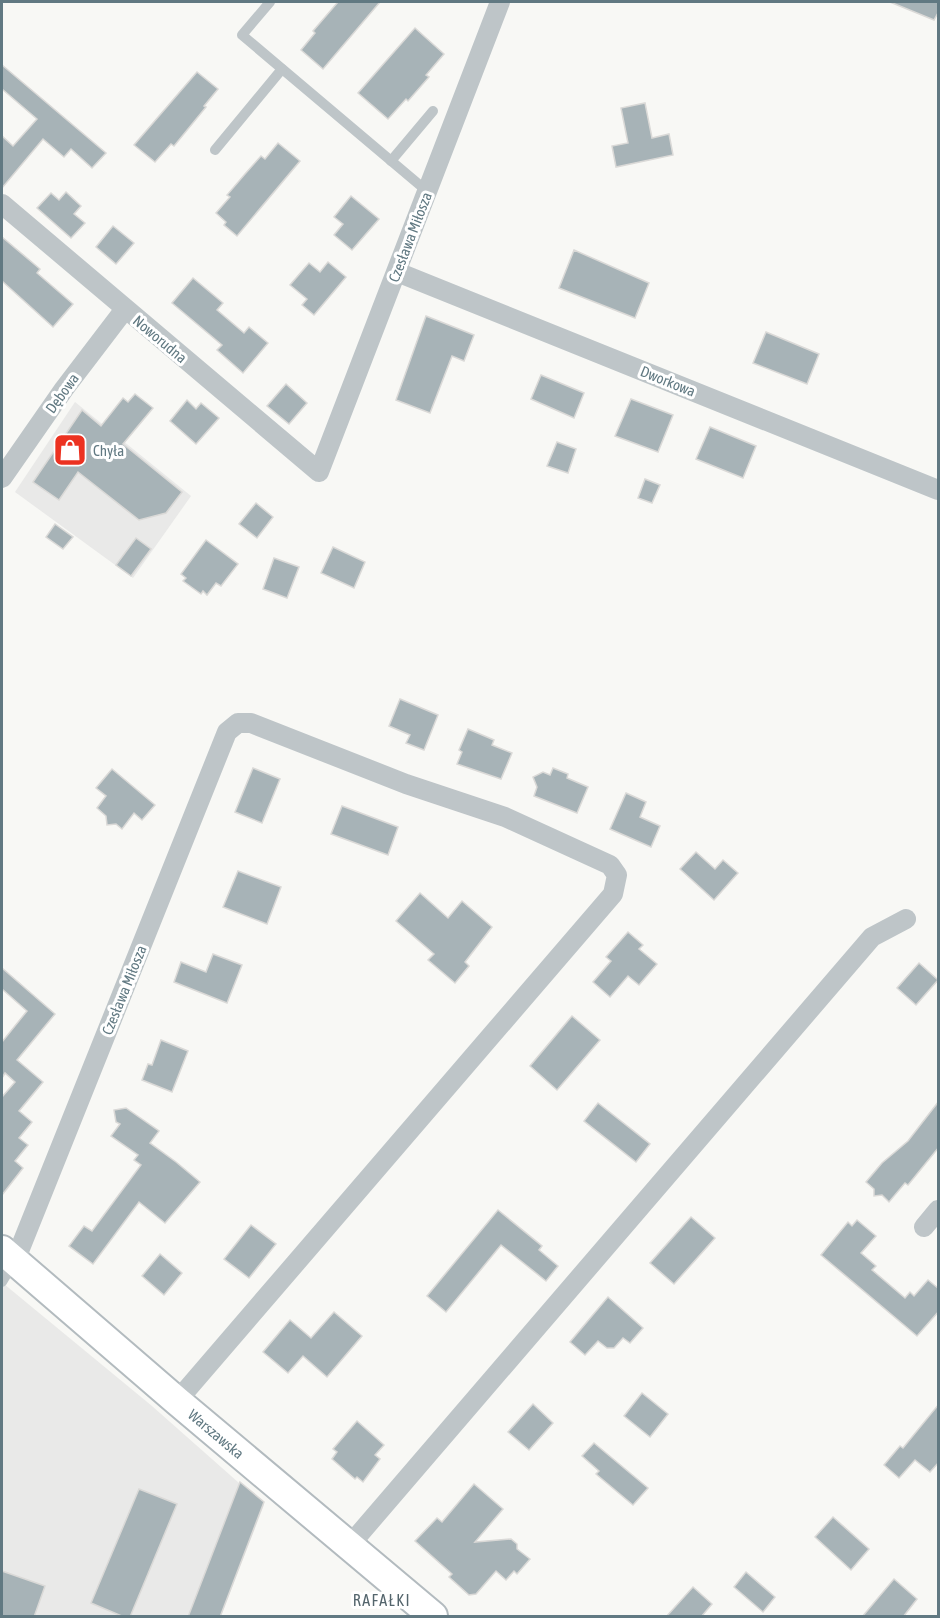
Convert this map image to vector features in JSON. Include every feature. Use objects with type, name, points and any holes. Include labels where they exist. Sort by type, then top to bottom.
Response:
[{"type":"street","name":"Czesława Miłosza","points":[[319,472],[501,2]]},
{"type":"street","name":"Noworudna","points":[[2,204],[319,472]]},
{"type":"street","name":"Dworkowa","points":[[397,272],[939,490]]},
{"type":"street","name":"Dębowa","points":[[2,478],[64,388],[125,309]]},
{"type":"street","name":"Czesława Miłosza","points":[[6,1264],[227,732],[238,723],[251,723],[406,784],[505,817],[610,865],[617,875],[613,894],[177,1401]]},
{"type":"street","points":[[349,1546],[873,937],[906,919]]},
{"type":"street","points":[[924,1227],[939,1210]]},
{"type":"street","name":"Warszawska","points":[[6,1264],[177,1401],[433,1617]]},
{"type":"lane","points":[[270,2],[242,35],[428,192]]},
{"type":"lane","points":[[215,150],[282,69]]},
{"type":"lane","points":[[391,161],[433,111]]},
{"type":"shaded area","name":"Chyła","points":[[75,402],[191,496],[133,578],[15,492]]},
{"type":"shaded area","points":[[4,1284],[152,1406],[264,1505],[221,1616],[2,1616],[2,1291]]},
{"type":"building","points":[[338,2],[380,2],[323,69],[301,50],[315,33],[313,31]]},
{"type":"building","points":[[890,2],[939,2],[939,11],[934,20]]},
{"type":"building","points":[[415,28],[444,54],[426,75],[429,77],[388,119],[358,93]]},
{"type":"building","points":[[2,65],[106,153],[92,168],[71,149],[64,157],[43,139],[2,188],[2,136],[13,146],[37,119],[2,89]]},
{"type":"building","points":[[197,72],[218,89],[174,146],[171,144],[155,162],[134,145]]},
{"type":"building","points":[[645,103],[652,138],[669,134],[673,155],[616,167],[612,146],[628,143],[621,108]]},
{"type":"building","points":[[278,143],[300,161],[237,236],[224,225],[226,222],[216,213],[230,197],[227,195],[245,174],[261,156],[265,159]]},
{"type":"building","points":[[66,192],[81,206],[74,214],[85,223],[71,238],[37,208],[51,193],[59,200]]},
{"type":"building","points":[[351,196],[379,219],[352,250],[334,235],[343,224],[334,217]]},
{"type":"building","points":[[113,226],[134,243],[116,264],[96,247]]},
{"type":"building","points":[[2,237],[40,269],[37,273],[73,304],[53,327],[2,281]]},
{"type":"building","points":[[574,250],[649,283],[635,318],[559,288]]},
{"type":"building","points":[[328,262],[346,277],[314,315],[302,305],[307,299],[290,285],[309,263],[320,272]]},
{"type":"building","points":[[193,278],[223,303],[217,310],[244,333],[249,327],[268,343],[243,373],[217,350],[222,345],[172,303]]},
{"type":"building","points":[[426,316],[474,335],[464,361],[452,356],[430,413],[396,400]]},
{"type":"building","points":[[766,332],[819,354],[807,384],[753,363]]},
{"type":"building","points":[[541,375],[584,393],[574,418],[531,399]]},
{"type":"building","points":[[286,384],[307,403],[289,424],[267,406]]},
{"type":"building","points":[[135,394],[153,408],[123,444],[182,492],[166,513],[139,520],[78,472],[59,500],[33,482],[82,410],[101,426],[123,398],[128,402]]},
{"type":"building","points":[[631,399],[673,415],[658,452],[615,436]]},
{"type":"building","points":[[187,400],[196,409],[201,403],[219,418],[196,444],[170,421]]},
{"type":"building","points":[[710,427],[756,446],[743,478],[696,459]]},
{"type":"building","points":[[557,442],[576,449],[568,473],[547,466]]},
{"type":"building","points":[[645,479],[660,485],[652,503],[638,498]]},
{"type":"building","points":[[256,503],[273,517],[257,538],[239,524]]},
{"type":"building","points":[[55,524],[73,537],[63,549],[46,537]]},
{"type":"building","points":[[136,538],[151,549],[131,576],[116,565]]},
{"type":"building","points":[[206,540],[238,564],[221,586],[216,583],[207,595],[203,591],[201,594],[183,581],[186,578],[181,574]]},
{"type":"building","points":[[333,547],[365,562],[354,588],[321,573]]},
{"type":"building","points":[[274,558],[299,567],[287,598],[263,589]]},
{"type":"building","points":[[400,699],[438,715],[424,750],[406,743],[410,735],[389,726]]},
{"type":"building","points":[[468,729],[494,740],[492,745],[512,753],[501,779],[457,764],[462,752],[459,750]]},
{"type":"building","points":[[253,768],[280,779],[262,823],[235,812]]},
{"type":"building","points":[[553,768],[568,774],[567,778],[588,787],[577,813],[534,796],[537,787],[533,777],[543,772],[550,775]]},
{"type":"building","points":[[112,769],[155,805],[142,820],[134,813],[122,829],[116,824],[107,825],[106,816],[97,808],[106,796],[96,788]]},
{"type":"building","points":[[626,793],[646,802],[640,817],[660,826],[651,847],[610,829]]},
{"type":"building","points":[[342,806],[398,827],[388,855],[331,834]]},
{"type":"building","points":[[696,852],[715,869],[723,860],[738,873],[714,900],[680,869]]},
{"type":"building","points":[[238,871],[281,887],[267,924],[223,907]]},
{"type":"building","points":[[420,893],[448,918],[462,901],[492,927],[465,962],[469,966],[455,983],[428,960],[434,954],[396,921]]},
{"type":"building","points":[[628,932],[643,945],[639,949],[657,964],[639,985],[628,976],[610,997],[593,982],[611,961],[606,957]]},
{"type":"building","points":[[213,954],[242,965],[227,1003],[174,982],[181,962],[206,972]]},
{"type":"building","points":[[919,963],[938,980],[916,1005],[897,988]]},
{"type":"building","points":[[2,968],[55,1014],[17,1060],[43,1082],[19,1111],[32,1122],[19,1138],[28,1145],[15,1161],[23,1168],[2,1195],[2,1097],[15,1082],[5,1073],[2,1078],[2,1042],[27,1011],[2,989]]},
{"type":"building","points":[[572,1016],[600,1040],[557,1090],[530,1066]]},
{"type":"building","points":[[161,1040],[188,1051],[172,1092],[142,1080],[148,1064],[152,1065]]},
{"type":"building","points":[[939,1101],[939,1147],[908,1185],[905,1183],[889,1202],[882,1195],[874,1196],[874,1189],[866,1182],[882,1163],[908,1141]]},
{"type":"building","points":[[598,1103],[650,1144],[636,1162],[584,1121]]},
{"type":"building","points":[[126,1108],[159,1131],[150,1143],[200,1182],[165,1223],[139,1202],[93,1264],[69,1246],[84,1226],[92,1231],[141,1165],[134,1160],[138,1155],[111,1136],[120,1124],[116,1122],[114,1110]]},
{"type":"building","points":[[498,1210],[542,1246],[539,1250],[558,1266],[546,1281],[501,1245],[446,1312],[427,1296]]},
{"type":"building","points":[[691,1217],[715,1238],[674,1284],[650,1263]]},
{"type":"building","points":[[857,1220],[876,1236],[861,1253],[876,1266],[872,1270],[905,1298],[910,1292],[914,1296],[928,1280],[939,1289],[939,1311],[917,1336],[821,1255],[848,1222],[852,1226]]},
{"type":"building","points":[[251,1225],[276,1244],[249,1278],[224,1259]]},
{"type":"building","points":[[160,1254],[182,1273],[164,1295],[142,1276]]},
{"type":"building","points":[[608,1297],[643,1328],[630,1343],[623,1338],[614,1348],[607,1348],[598,1341],[585,1355],[570,1342]]},
{"type":"building","points":[[334,1312],[362,1336],[327,1377],[303,1356],[288,1373],[263,1352],[290,1320],[311,1338]]},
{"type":"building","points":[[642,1393],[668,1414],[650,1437],[624,1416]]},
{"type":"building","points":[[533,1404],[553,1423],[529,1450],[508,1432]]},
{"type":"building","points":[[939,1404],[939,1462],[930,1472],[915,1460],[899,1478],[884,1465],[900,1446],[903,1448]]},
{"type":"building","points":[[357,1421],[384,1445],[375,1455],[380,1459],[363,1482],[357,1477],[355,1479],[332,1459],[337,1452],[333,1449]]},
{"type":"building","points":[[594,1443],[648,1488],[633,1505],[596,1474],[599,1471],[582,1456]]},
{"type":"building","points":[[240,1482],[264,1502],[220,1617],[188,1617]]},
{"type":"building","points":[[474,1484],[503,1509],[475,1542],[511,1539],[517,1544],[517,1549],[530,1559],[517,1574],[514,1571],[506,1580],[496,1571],[476,1594],[469,1595],[449,1577],[452,1574],[415,1541],[437,1518],[442,1522]]},
{"type":"building","points":[[139,1489],[177,1504],[130,1617],[124,1617],[91,1603]]},
{"type":"building","points":[[833,1517],[869,1549],[851,1570],[815,1537]]},
{"type":"building","points":[[2,1571],[45,1586],[34,1617],[2,1617]]},
{"type":"building","points":[[746,1572],[775,1597],[763,1612],[734,1587]]},
{"type":"building","points":[[894,1579],[917,1599],[903,1617],[862,1617]]},
{"type":"building","points":[[693,1587],[712,1604],[701,1617],[666,1617]]},
{"type":"place","name":"Chyła","points":[[70,450]]},
{"type":"district","name":"RAFAŁKI","points":[[382,1600]]}]
